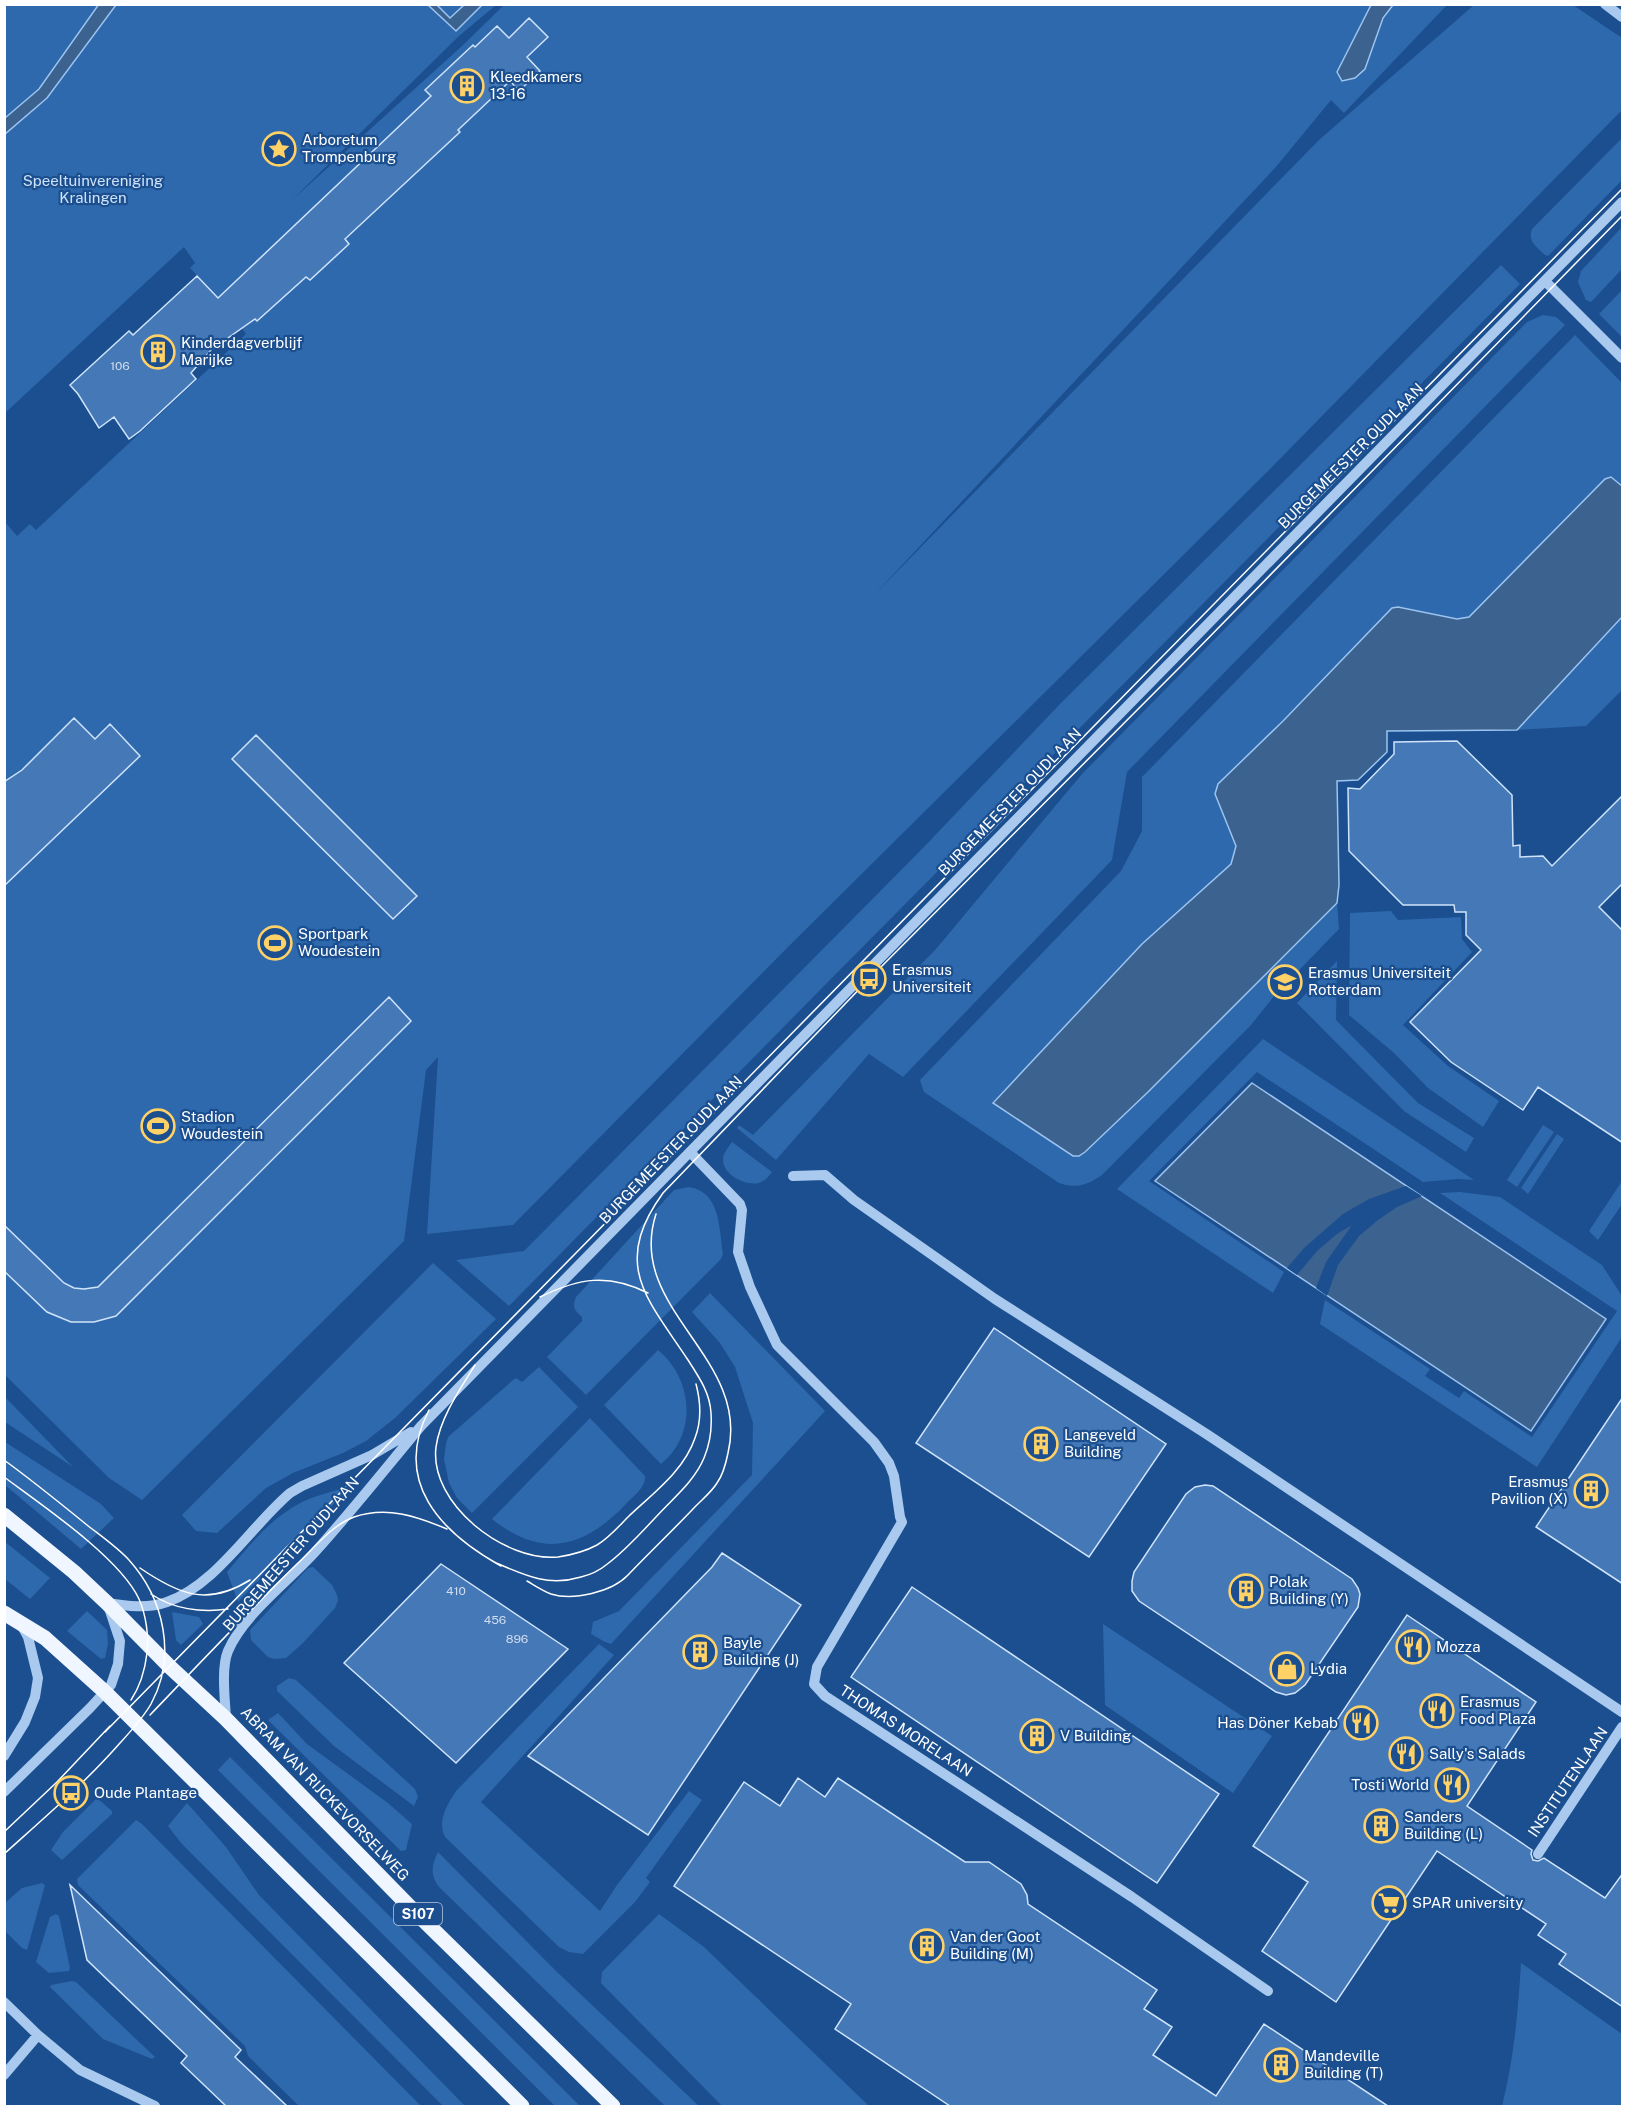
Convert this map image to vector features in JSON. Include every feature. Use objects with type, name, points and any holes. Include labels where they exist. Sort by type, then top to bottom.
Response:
[{"type":"main road","name":"ABRAM VAN RIJCKEVORSELWEG","points":[[4,1515],[107,1602],[170,1667],[226,1719],[409,1906],[613,2106]]},
{"type":"main road","points":[[4,1613],[45,1638],[105,1692],[522,2106]]},
{"type":"street","points":[[1605,4],[1623,17]]},
{"type":"street","name":"BURGEMEESTER OUDLAAN","points":[[226,1719],[225,1663],[228,1651],[237,1635],[271,1596],[314,1553],[421,1426],[983,851],[1623,202]]},
{"type":"street","points":[[1545,281],[1623,358]]},
{"type":"street","name":"THOMAS MORELAAN","points":[[690,1152],[740,1204],[742,1210],[738,1252],[750,1287],[777,1345],[874,1442],[889,1462],[894,1476],[902,1522],[817,1667],[814,1684],[825,1696],[1132,1897],[1269,1991]]},
{"type":"street","points":[[793,1176],[825,1175],[854,1200],[995,1299],[1208,1435],[1623,1712]]},
{"type":"street","name":"BURGEMEESTER OUDLAAN","points":[[107,1602],[123,1606],[141,1606],[165,1603],[186,1593],[223,1563],[290,1493],[372,1455],[421,1426]]},
{"type":"street","points":[[4,1792],[111,1685],[118,1664],[120,1641],[107,1602]]},
{"type":"street","points":[[4,1756],[26,1722],[35,1697],[38,1678],[28,1637],[20,1624]]},
{"type":"street","name":"INSTITUTENLAAN","points":[[1538,1854],[1623,1727]]},
{"type":"street","points":[[4,2002],[38,2035],[80,2070],[155,2106]]},
{"type":"street","points":[[4,2075],[38,2035]]},
{"type":"green space","name":"Sportpark Woudestein","points":[[4,5],[496,5],[459,36],[291,201],[504,5],[1371,5],[1337,72],[1376,37],[1383,18],[1393,5],[1447,5],[1344,113],[1331,100],[1275,168],[874,595],[1320,139],[1474,5],[1573,5],[1622,38],[1622,110],[1267,472],[789,946],[513,1225],[427,1234],[438,1057],[426,1070],[404,1241],[142,1500],[109,1478],[5,1375],[5,522],[17,536],[30,524],[36,530],[246,334],[229,310],[190,268],[195,263],[184,247],[5,413],[5,134],[47,98],[38,90],[5,118]]},
{"type":"green space","points":[[1622,138],[1622,180],[1548,256],[1545,255],[1532,240],[1532,229]]},
{"type":"green space","points":[[1622,227],[1622,269],[1591,302],[1586,300],[1578,282],[1581,271]]},
{"type":"green space","points":[[1501,265],[1520,284],[509,1306],[456,1260],[524,1251],[922,849],[1060,704]]},
{"type":"green space","points":[[1622,290],[1622,337],[1599,314]]},
{"type":"green space","points":[[1543,315],[1556,317],[1565,325],[1127,772],[1112,860],[903,1077],[869,1054],[776,1160],[737,1128],[739,1125],[753,1135],[936,949],[1082,774],[1527,322]]},
{"type":"green space","points":[[1575,335],[1622,383],[1622,486],[1611,477],[1469,617],[1457,619],[1398,607],[1218,784],[1215,795],[1236,846],[1232,864],[1142,944],[993,1104],[1073,1156],[1079,1156],[1148,1092],[1337,903],[1339,929],[1275,995],[1251,1025],[1102,1175],[1087,1184],[1071,1186],[1059,1183],[924,1092],[920,1080],[1121,871],[1142,831],[1142,777]]},
{"type":"green space","points":[[1622,617],[1622,690],[1586,726],[1517,730]]},
{"type":"green space","points":[[1391,911],[1398,920],[1461,917],[1462,939],[1472,952],[1403,1025],[1448,1066],[1499,1101],[1483,1127],[1428,1088],[1394,1053],[1349,1015],[1350,913]]},
{"type":"green space","points":[[1337,961],[1336,1020],[1418,1103],[1474,1138],[1466,1152],[1404,1111],[1297,1003]]},
{"type":"green space","points":[[1263,1039],[1474,1180],[1423,1182],[1257,1072],[1149,1181],[1284,1272],[1273,1293],[1117,1189]]},
{"type":"green space","points":[[1543,1125],[1554,1132],[1517,1187],[1507,1180]]},
{"type":"green space","points":[[1557,1134],[1564,1139],[1528,1194],[1521,1188]]},
{"type":"green space","points":[[732,1142],[772,1172],[767,1178],[756,1183],[743,1182],[727,1171],[723,1157]]},
{"type":"green space","points":[[1622,1181],[1622,1204],[1598,1240],[1589,1231]]},
{"type":"green space","points":[[689,1187],[699,1190],[713,1204],[719,1223],[723,1254],[721,1259],[586,1395],[547,1357],[582,1321],[582,1317],[574,1308],[576,1297],[674,1190]]},
{"type":"green space","points":[[1460,1192],[1500,1197],[1602,1265],[1622,1296],[1622,1337],[1537,1467],[1320,1324],[1325,1300],[1430,1369],[1425,1376],[1459,1398],[1464,1391],[1532,1437],[1617,1311],[1440,1193]]},
{"type":"green space","points":[[433,1263],[496,1319],[395,1418],[366,1441],[293,1473],[266,1488],[217,1533],[196,1531],[182,1515]]},
{"type":"green space","points":[[710,1293],[825,1411],[611,1644],[591,1634],[593,1622],[619,1611],[752,1475],[753,1423],[735,1367],[720,1343],[692,1312]]},
{"type":"green space","points":[[658,1350],[670,1362],[678,1376],[684,1391],[686,1407],[686,1422],[681,1438],[673,1452],[661,1464],[604,1405]]},
{"type":"green space","points":[[539,1367],[578,1407],[472,1513],[457,1498],[449,1483],[444,1459],[448,1437],[513,1380],[516,1378],[522,1382]]},
{"type":"green space","points":[[5,1397],[73,1467],[5,1422]]},
{"type":"green space","points":[[590,1418],[645,1476],[641,1488],[634,1496],[609,1520],[593,1531],[577,1539],[561,1543],[545,1544],[528,1540],[510,1532],[492,1519]]},
{"type":"green space","points":[[5,1442],[101,1504],[114,1518],[81,1549],[5,1485]]},
{"type":"green space","points":[[351,1486],[238,1602],[227,1572],[261,1533],[280,1516],[302,1502]]},
{"type":"green space","points":[[4,1541],[50,1578],[30,1599],[5,1579]]},
{"type":"green space","points":[[313,1567],[332,1585],[338,1601],[335,1608],[286,1658],[268,1657],[251,1640],[250,1630],[308,1568]]},
{"type":"green space","points":[[87,1611],[107,1630],[108,1644],[105,1658],[101,1659],[67,1631]]},
{"type":"green space","points":[[172,1612],[199,1617],[203,1624],[181,1645],[176,1640]]},
{"type":"green space","points":[[1103,1624],[1272,1736],[1233,1793],[1105,1705]]},
{"type":"green space","points":[[599,1644],[614,1655],[481,1802],[600,1911],[617,1885],[689,1791],[702,1800],[646,1878],[650,1882],[635,1902],[583,1954],[569,1952],[559,1947],[445,1837],[442,1825],[446,1807],[456,1791]]},
{"type":"green space","points":[[289,1678],[296,1680],[415,1789],[418,1797],[414,1806],[334,1746],[277,1691],[277,1686]]},
{"type":"green space","points":[[278,1713],[307,1744],[388,1803],[412,1824],[406,1850],[401,1851],[268,1720]]},
{"type":"green space","points":[[230,1757],[580,2106],[555,2106],[218,1770]]},
{"type":"green space","points":[[97,1798],[112,1811],[112,1814],[62,1860],[51,1850],[63,1832]]},
{"type":"green space","points":[[187,1803],[226,1847],[259,1895],[465,2106],[443,2106],[181,1843],[168,1826]]},
{"type":"green space","points":[[136,1820],[421,2106],[299,2106],[248,2056],[245,2046],[78,1885],[77,1879]]},
{"type":"green space","points":[[438,1852],[556,1971],[699,2106],[665,2106],[440,1888],[434,1879],[433,1871]]},
{"type":"green space","points":[[42,1883],[45,1885],[27,1950],[5,1931],[5,1903],[22,1888]]},
{"type":"green space","points":[[56,1914],[59,1916],[70,1968],[69,1971],[49,1973],[36,1962],[50,1917]]},
{"type":"green space","points":[[659,1914],[704,1947],[869,2106],[722,2106],[601,1983],[602,1972]]},
{"type":"green space","points":[[1521,1963],[1622,2034],[1622,2106],[1502,2106],[1515,2035]]},
{"type":"green space","points":[[76,1982],[155,2057],[152,2059],[103,2039],[50,1987]]},
{"type":"shaded area","points":[[99,4],[116,5],[47,98],[5,134],[5,118],[39,89]]},
{"type":"shaded area","points":[[428,5],[437,5],[450,18],[464,5],[482,5],[456,31]]},
{"type":"shaded area","points":[[1371,5],[1393,5],[1383,18],[1365,69],[1355,78],[1342,81],[1337,72]]},
{"type":"shaded area","points":[[1611,477],[1622,486],[1622,617],[1517,730],[1387,731],[1387,752],[1358,780],[1337,781],[1339,885],[1337,903],[1085,1152],[1079,1156],[1073,1156],[993,1103],[1142,944],[1231,864],[1236,846],[1215,794],[1218,784],[1283,721],[1392,608],[1398,607],[1457,619],[1469,617],[1605,479]]},
{"type":"shaded area","points":[[1252,1083],[1606,1319],[1531,1431],[1155,1181]]},
{"type":"pier","points":[[1406,1186],[1422,1196],[1397,1207],[1359,1236],[1338,1265],[1327,1296],[1316,1288],[1326,1262],[1352,1225],[1318,1250],[1297,1275],[1287,1268],[1304,1248],[1343,1214],[1369,1199]]},
{"type":"building","points":[[529,18],[548,37],[527,57],[540,71],[519,91],[510,81],[458,130],[460,132],[345,239],[349,244],[310,280],[306,277],[257,321],[255,319],[211,350],[191,373],[196,379],[140,431],[129,439],[114,417],[99,428],[70,385],[129,331],[133,335],[197,276],[218,298],[431,96],[425,90],[473,45],[475,47],[497,26],[509,38]]},
{"type":"building","points":[[74,718],[95,739],[110,724],[140,756],[4,886],[4,782],[22,770]]},
{"type":"building","points":[[256,735],[417,896],[393,919],[232,759]]},
{"type":"building","points":[[1457,741],[1512,795],[1513,846],[1520,845],[1520,857],[1543,856],[1552,866],[1623,795],[1623,883],[1599,907],[1623,931],[1623,1143],[1538,1087],[1523,1110],[1451,1062],[1410,1022],[1481,950],[1466,935],[1466,912],[1455,912],[1454,905],[1403,905],[1349,851],[1348,788],[1360,789],[1394,754],[1394,742]]},
{"type":"building","points":[[389,997],[411,1021],[116,1316],[94,1322],[71,1322],[47,1312],[4,1271],[4,1225],[64,1283],[74,1288],[98,1287]]},
{"type":"building","name":"Langeveld Building","points":[[994,1328],[1166,1444],[1089,1557],[916,1443]]},
{"type":"building","name":"Erasmus Pavilion (X)","points":[[1623,1397],[1623,1584],[1536,1527]]},
{"type":"building","name":"Polak Building (Y)","points":[[1213,1486],[1352,1579],[1358,1588],[1360,1594],[1358,1607],[1305,1685],[1295,1693],[1286,1695],[1276,1692],[1139,1601],[1132,1591],[1134,1572],[1186,1494],[1195,1487]]},
{"type":"building","name":"Bayle Building (J)","points":[[722,1553],[801,1605],[648,1835],[528,1756],[712,1567]]},
{"type":"building","points":[[441,1564],[568,1649],[456,1763],[344,1663]]},
{"type":"building","name":"V Building","points":[[912,1587],[1219,1794],[1157,1883],[851,1677]]},
{"type":"building","name":"Sanders Building (L)","points":[[1407,1615],[1536,1702],[1467,1806],[1532,1850],[1533,1860],[1538,1861],[1544,1858],[1605,1898],[1623,1873],[1623,2007],[1559,1964],[1566,1954],[1538,1935],[1546,1924],[1437,1851],[1336,2002],[1262,1951],[1308,1882],[1253,1846]]},
{"type":"building","name":"Van der Goot Building (M)","points":[[798,1778],[825,1797],[838,1778],[965,1862],[989,1862],[1021,1884],[1027,1895],[1028,1904],[1157,1990],[1144,2009],[1172,2027],[1153,2055],[1216,2096],[1264,2024],[1388,2106],[950,2106],[835,2029],[851,2004],[674,1886],[744,1782],[780,1806]]},
{"type":"building","points":[[70,1885],[241,2050],[235,2057],[287,2106],[226,2106],[181,2063],[187,2056],[87,1960]]},
{"type":"tram line","points":[[105,1732],[1622,189]]},
{"type":"tram line","points":[[494,1562],[526,1575],[547,1580],[569,1580],[594,1572],[604,1567],[625,1549],[689,1483],[700,1467],[708,1447],[711,1430],[709,1399],[696,1373],[648,1299],[637,1261],[639,1241],[647,1218],[663,1193],[869,979],[1180,667],[1622,216]]},
{"type":"tram line","points":[[527,1581],[548,1593],[560,1596],[592,1594],[621,1581],[709,1494],[724,1469],[728,1453],[730,1419],[722,1389],[707,1360],[671,1306],[657,1278],[651,1248],[656,1214]]},
{"type":"tram line","points":[[540,1297],[568,1286],[594,1280],[620,1283],[648,1293]]},
{"type":"tram line","points":[[475,1365],[451,1404],[442,1425],[436,1447],[437,1468],[445,1489],[458,1508],[475,1525],[494,1539],[516,1550],[537,1556],[558,1557],[597,1545],[666,1481],[690,1450],[699,1425],[700,1411],[696,1384]]},
{"type":"tram line","points":[[429,1410],[419,1436],[416,1460],[419,1482],[428,1502],[459,1537],[501,1566]]},
{"type":"tram line","points":[[4,1460],[129,1560],[151,1592],[163,1629],[165,1648],[159,1686],[141,1719],[93,1772],[4,1854]]},
{"type":"tram line","points":[[4,1477],[98,1550],[129,1583],[139,1599],[146,1626],[147,1653],[142,1677],[131,1700]]},
{"type":"tram line","points":[[150,1715],[260,1601],[338,1525],[354,1517],[378,1512],[401,1514],[447,1529]]},
{"type":"tram line","points":[[140,1568],[167,1585],[193,1594],[220,1593],[250,1580]]},
{"type":"tram line","points":[[151,1594],[188,1609],[228,1609]]},
{"type":"tram line","points":[[4,1832],[57,1782],[110,1726]]},
{"type":"place","name":"Kleedkamers 13-16","points":[[467,86]]},
{"type":"place","name":"Arboretum Trompenburg","points":[[279,149]]},
{"type":"place","name":"Kinderdagverblijf Marijke","points":[[158,352]]},
{"type":"place","name":"Sportpark Woudestein","points":[[275,943]]},
{"type":"place","name":"Erasmus Universiteit","points":[[869,979]]},
{"type":"place","name":"Erasmus Universiteit Rotterdam","points":[[1285,982]]},
{"type":"place","name":"Stadion Woudestein","points":[[158,1126]]},
{"type":"place","name":"Langeveld Building","points":[[1041,1444]]},
{"type":"place","name":"Erasmus Pavilion (X)","points":[[1591,1491]]},
{"type":"place","name":"Polak Building (Y)","points":[[1246,1591]]},
{"type":"place","name":"Mozza","points":[[1413,1647]]},
{"type":"place","name":"Bayle Building (J)","points":[[700,1652]]},
{"type":"place","name":"Lydia","points":[[1287,1669]]},
{"type":"place","name":"Erasmus Food Plaza","points":[[1437,1711]]},
{"type":"place","name":"Has Döner Kebab","points":[[1361,1723]]},
{"type":"place","name":"V Building","points":[[1037,1736]]},
{"type":"place","name":"Sally's Salads","points":[[1406,1754]]},
{"type":"place","name":"Tosti World","points":[[1452,1785]]},
{"type":"place","name":"Oude Plantage","points":[[71,1793]]},
{"type":"place","name":"Sanders Building (L)","points":[[1381,1826]]},
{"type":"place","name":"SPAR university","points":[[1389,1903]]},
{"type":"place","name":"Van der Goot Building (M)","points":[[927,1946]]},
{"type":"place","name":"Mandeville Building (T)","points":[[1281,2065]]},
{"type":"park label","name":"Speeltuinvereniging Kralingen","points":[[93,190]]}]
